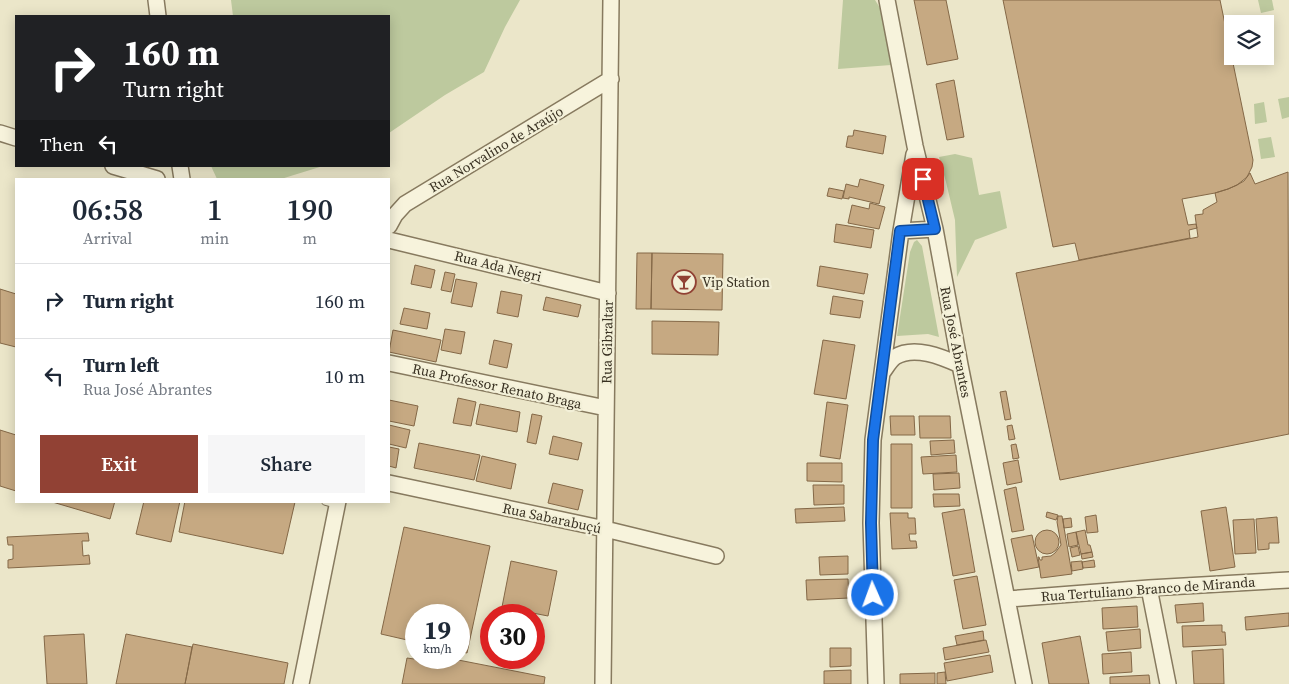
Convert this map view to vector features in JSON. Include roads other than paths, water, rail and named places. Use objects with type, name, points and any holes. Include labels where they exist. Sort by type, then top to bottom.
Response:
[{"type":"street","points":[[156,0],[158,15]]},
{"type":"street","name":"Rua Gibraltar","points":[[603,684],[611,0]]},
{"type":"street","name":"Rua José Abrantes","points":[[887,0],[915,146],[935,229],[960,365],[1024,684]]},
{"type":"street","name":"Rua Norvalino de Araújo","points":[[390,224],[405,204],[611,79]]},
{"type":"street","points":[[0,134],[15,138]]},
{"type":"street","points":[[876,684],[871,523],[874,433],[900,231],[915,146]]},
{"type":"street","points":[[116,167],[154,178]]},
{"type":"street","points":[[900,231],[935,229]]},
{"type":"street","name":"Rua Ada Negri","points":[[390,240],[608,293]]},
{"type":"street","points":[[881,374],[895,357],[917,352],[942,357],[960,365]]},
{"type":"street","name":"Rua Professor Renato Braga","points":[[390,363],[606,408]]},
{"type":"street","name":"Rua Sabarabuçú","points":[[390,483],[605,529],[716,556]]},
{"type":"street","points":[[301,684],[334,503]]},
{"type":"street","name":"Rua Tertuliano Branco de Miranda","points":[[1008,599],[1289,580]]},
{"type":"street","points":[[1149,588],[1168,684]]},
{"type":"place","name":"Vip Station","points":[[684,282]]}]
